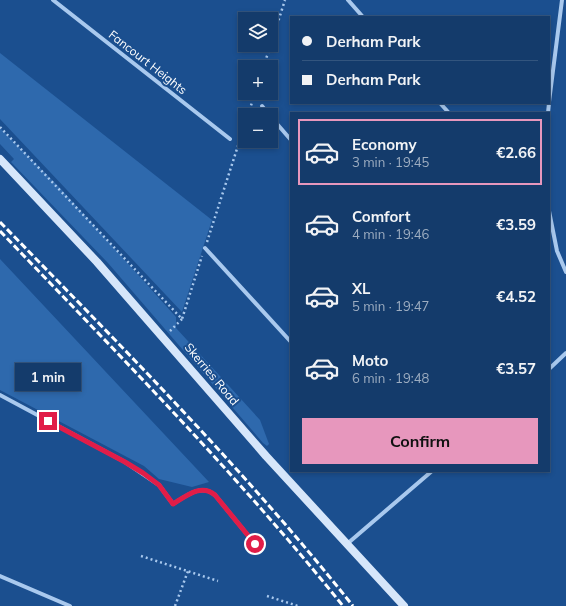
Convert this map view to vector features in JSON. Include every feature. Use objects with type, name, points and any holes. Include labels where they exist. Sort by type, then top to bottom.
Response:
[{"type":"main road","name":"Skerries Road","points":[[0,159],[97,262],[266,456],[404,606]]},
{"type":"street","name":"Fancourt Heights","points":[[53,0],[230,139]]},
{"type":"street","points":[[348,0],[362,16]]},
{"type":"street","points":[[550,93],[562,0]]},
{"type":"street","points":[[441,104],[448,112]]},
{"type":"street","points":[[278,125],[290,139]]},
{"type":"street","points":[[550,216],[557,250],[566,272]]},
{"type":"street","points":[[205,248],[290,341]]},
{"type":"street","points":[[550,368],[566,353]]},
{"type":"street","points":[[0,395],[137,469],[159,485],[173,504],[197,491],[210,491],[215,495],[255,544]]},
{"type":"street","points":[[347,544],[431,472]]},
{"type":"street","points":[[0,576],[70,606]]},
{"type":"path","points":[[278,22],[285,0]]},
{"type":"path","points":[[0,127],[182,319],[238,146]]},
{"type":"path","points":[[141,556],[218,581]]},
{"type":"path","points":[[175,606],[188,571]]},
{"type":"path","points":[[267,596],[298,606]]},
{"type":"shaded area","points":[[0,53],[212,220],[182,312],[0,119]]},
{"type":"shaded area","points":[[0,128],[61,189],[176,317],[176,328],[260,420],[269,444],[267,446],[108,263],[11,162],[14,159],[0,144]]},
{"type":"shaded area","points":[[0,259],[209,482],[192,487],[159,479],[144,466],[0,390]]},
{"type":"railway","points":[[0,222],[226,457],[312,556],[353,606]]},
{"type":"railway","points":[[0,231],[132,368],[219,462],[303,557],[343,606]]},
{"type":"route","points":[[48,421],[143,473],[159,485],[173,504],[197,491],[210,491],[215,495],[255,544]]}]
